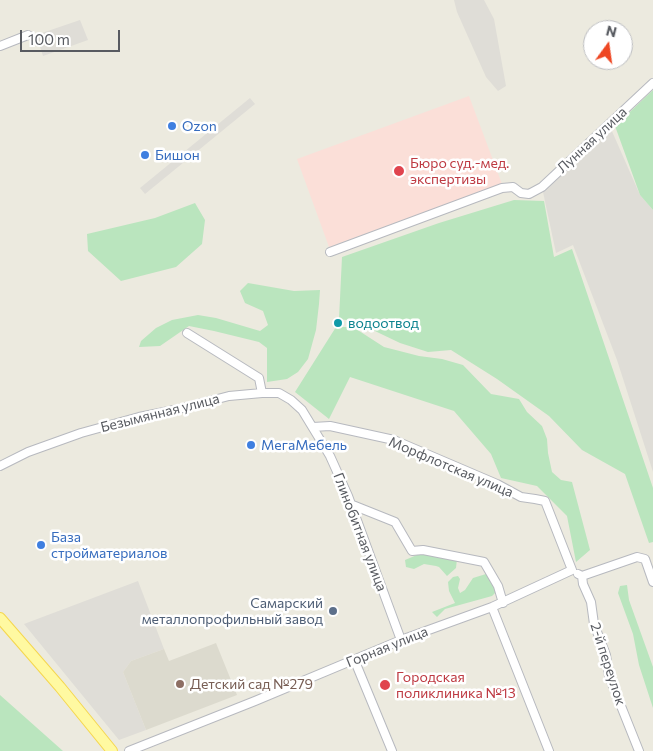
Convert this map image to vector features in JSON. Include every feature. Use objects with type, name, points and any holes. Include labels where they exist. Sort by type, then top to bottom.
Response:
[{"type":"main road","points":[[0,618],[112,751]]},
{"type":"street","points":[[0,46],[28,35]]},
{"type":"street","name":"Лунная улица","points":[[330,252],[502,188],[513,187],[521,193],[529,194],[542,187],[653,82]]},
{"type":"street","points":[[187,333],[259,378],[262,393]]},
{"type":"street","name":"Безымянная улица","points":[[0,466],[28,452],[81,433],[139,417],[230,396],[279,393],[291,400],[302,410],[313,427]]},
{"type":"street","name":"Морфлотская улица","points":[[313,427],[330,426],[394,440],[497,484],[521,497],[545,501],[572,570]]},
{"type":"street","name":"Глинобитная улица","points":[[313,427],[330,456],[348,496],[401,640]]},
{"type":"street","points":[[350,504],[395,522],[412,551],[423,550],[484,562],[498,586],[503,603]]},
{"type":"street","points":[[572,570],[582,576],[637,557],[645,559],[653,582]]},
{"type":"street","name":"Горная улица","points":[[129,751],[401,640],[503,603],[572,570]]},
{"type":"street","name":"2-й переулок","points":[[582,576],[583,584],[591,602],[594,624],[606,655],[609,676],[639,751]]},
{"type":"street","points":[[492,607],[549,751]]},
{"type":"street","points":[[354,659],[392,751]]},
{"type":"shaded area","points":[[454,0],[484,0],[494,19],[506,86],[498,91],[486,77],[457,12]]},
{"type":"shaded area","points":[[80,20],[88,40],[43,56],[36,35]]},
{"type":"shaded area","name":"Бюро суд.-мед. экспертизы","points":[[469,96],[502,184],[329,247],[297,159]]},
{"type":"shaded area","points":[[250,98],[255,104],[145,194],[140,188]]},
{"type":"shaded area","points":[[611,129],[640,195],[653,210],[653,472],[617,360],[573,245],[556,253],[543,192]]},
{"type":"shaded area","points":[[138,581],[164,649],[131,661],[123,672],[146,730],[119,740],[24,624]]},
{"type":"shaded area","name":"Детский сад №279","points":[[216,643],[237,695],[146,730],[123,672],[131,661],[164,649],[169,661]]},
{"type":"green space","points":[[653,90],[653,210],[640,195],[615,126]]},
{"type":"green space","points":[[514,200],[544,201],[554,257],[572,249],[653,488],[653,542],[649,543],[625,474],[582,450],[549,416],[497,379],[451,350],[428,352],[400,343],[354,321],[339,319],[342,257],[439,223]]},
{"type":"green space","points":[[195,203],[205,220],[202,244],[176,267],[121,281],[88,251],[87,234],[155,218]]},
{"type":"green space","points":[[248,283],[294,291],[320,290],[316,330],[308,359],[298,372],[287,379],[267,382],[267,348],[259,342],[214,331],[189,326],[160,346],[139,347],[141,341],[156,328],[172,320],[198,315],[216,318],[260,331],[268,325],[263,311],[245,303],[240,291]]},
{"type":"green space","points":[[336,327],[353,327],[384,347],[463,365],[491,394],[519,399],[527,412],[542,426],[547,439],[552,472],[561,480],[572,482],[590,550],[576,562],[567,516],[537,486],[501,478],[491,454],[454,411],[350,377],[329,419],[295,392]]},
{"type":"green space","points":[[424,552],[457,559],[456,568],[447,576],[436,566],[424,564],[414,569],[406,567],[405,560]]},
{"type":"green space","points":[[486,574],[499,589],[492,596],[445,609],[437,617],[432,612],[455,603],[449,591],[448,582],[453,577],[458,576],[460,579],[458,588],[460,593],[465,590],[473,578]]},
{"type":"green space","points":[[627,585],[629,600],[653,667],[653,708],[639,665],[633,634],[618,593],[620,586]]},
{"type":"green space","points":[[0,695],[63,751],[0,751]]},
{"type":"place","name":"Ozon","points":[[172,126]]},
{"type":"place","name":"Бишон","points":[[145,155]]},
{"type":"place","name":"Бюро суд.-мед. экспертизы","points":[[399,171]]},
{"type":"place","name":"водоотвод","points":[[338,323]]},
{"type":"place","name":"МегаМебель","points":[[251,445]]},
{"type":"place","name":"База стройматериалов","points":[[41,545]]},
{"type":"place","name":"Самарский металлопрофильный завод","points":[[333,611]]},
{"type":"place","name":"Детский сад №279","points":[[180,684]]},
{"type":"place","name":"Городская поликлиника №13","points":[[385,685]]}]
